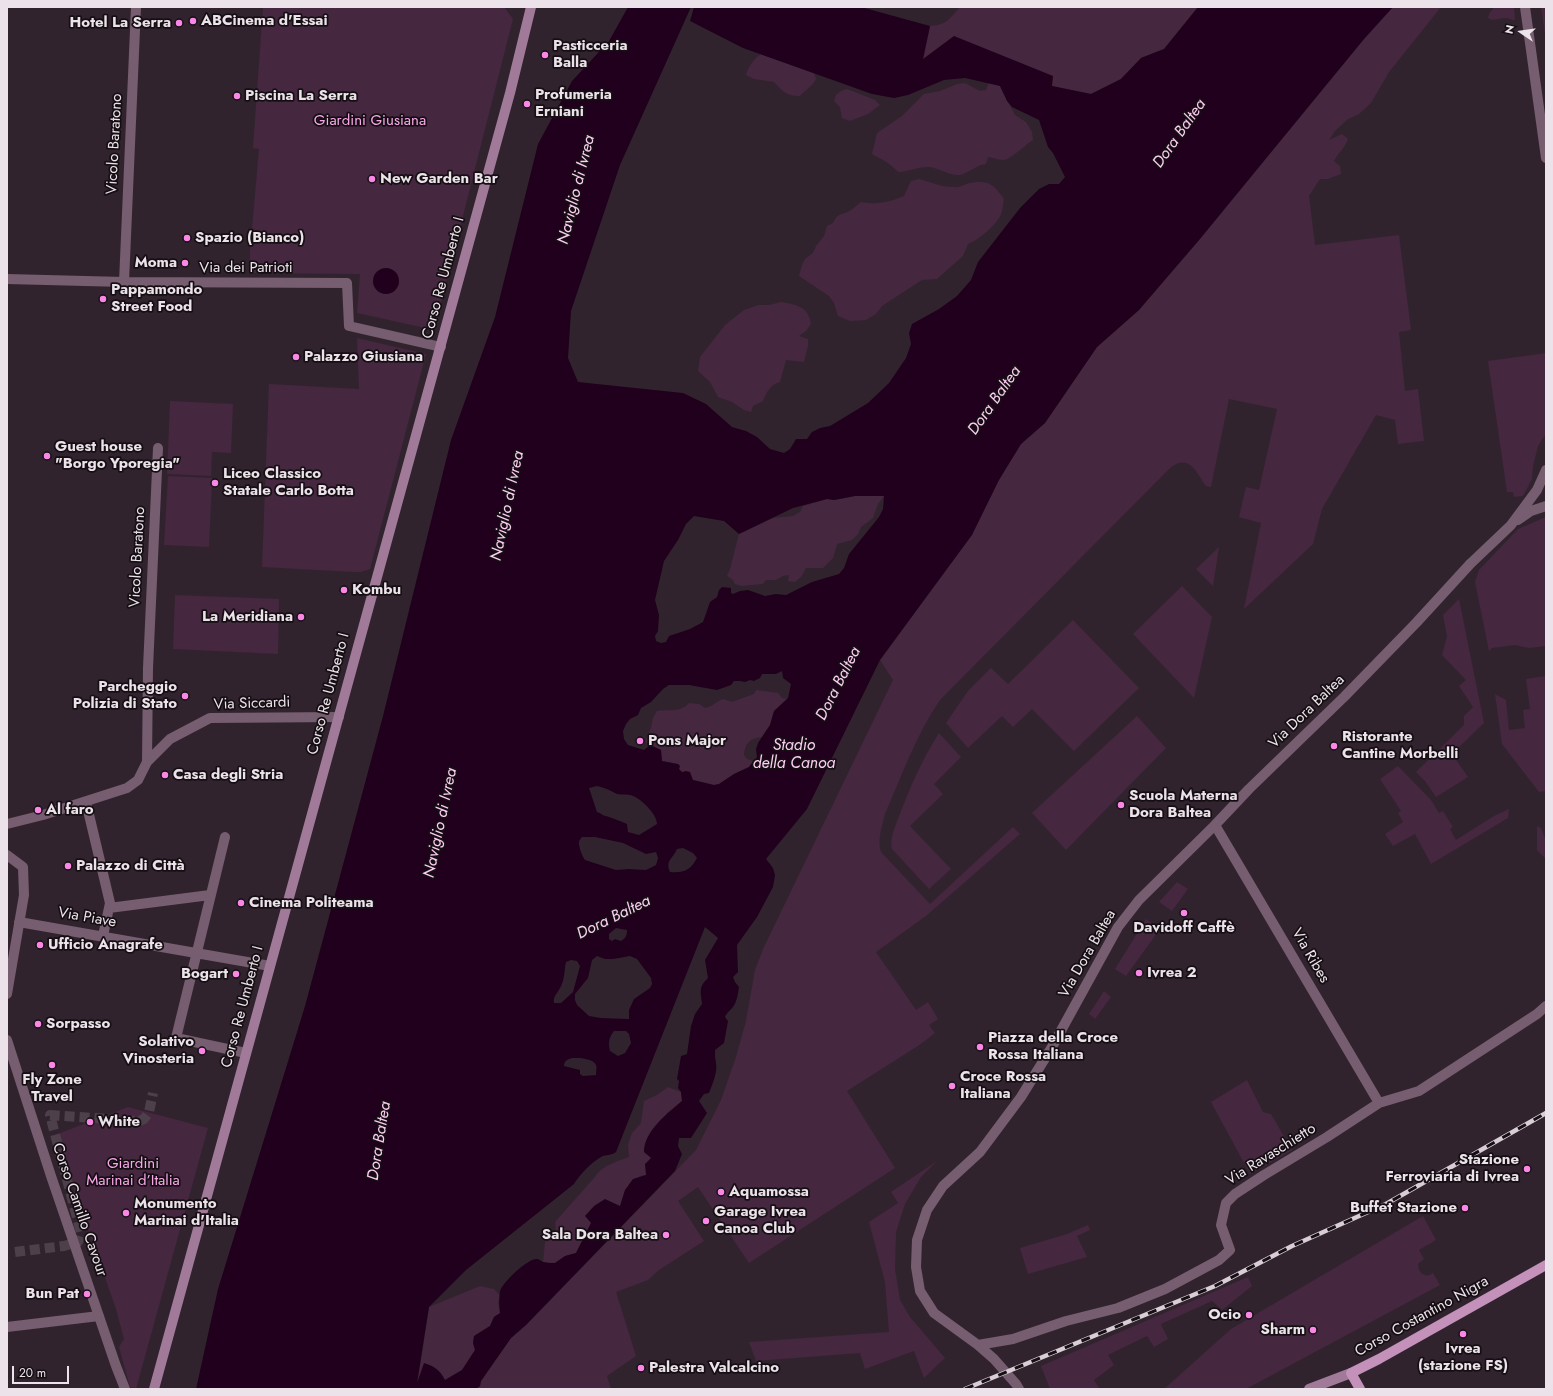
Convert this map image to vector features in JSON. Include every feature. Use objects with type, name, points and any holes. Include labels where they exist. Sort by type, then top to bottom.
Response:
[{"type":"main road","name":"Corso Re Umberto I","points":[[154,1389],[510,93],[531,7]]},
{"type":"main road","name":"Corso Costantino Nigra","points":[[1309,1389],[1351,1373],[1379,1359],[1546,1265]]},
{"type":"main road","points":[[1351,1373],[1360,1389]]},
{"type":"street","name":"Vicolo Baratono","points":[[124,282],[136,7]]},
{"type":"street","points":[[1525,7],[1546,158]]},
{"type":"street","name":"Via dei Patrioti","points":[[7,279],[124,282],[347,283],[349,326],[440,347]]},
{"type":"street","name":"Vicolo Baratono","points":[[147,762],[148,668],[158,448]]},
{"type":"street","name":"Via Dora Baltea","points":[[1018,1386],[994,1359],[978,1345],[934,1313],[920,1291],[916,1267],[917,1240],[927,1210],[943,1186],[980,1152],[1021,1097],[1052,1047],[1118,927],[1139,900],[1249,789],[1344,697],[1416,623],[1471,563],[1511,524],[1537,490],[1546,470]]},
{"type":"street","name":"Via Dora Baltea","points":[[1511,524],[1531,511],[1546,506]]},
{"type":"street","name":"Via Siccardi","points":[[147,762],[170,739],[210,718],[339,717]]},
{"type":"street","points":[[7,824],[43,815],[127,788],[138,780],[147,762]]},
{"type":"street","points":[[86,802],[110,903],[103,936]]},
{"type":"street","name":"Via Ribes","points":[[1215,825],[1379,1103]]},
{"type":"street","points":[[225,837],[176,1038],[246,1054]]},
{"type":"street","points":[[7,855],[23,867],[24,895],[7,994]]},
{"type":"street","points":[[109,908],[210,896]]},
{"type":"street","name":"Via Piave","points":[[19,922],[270,966]]},
{"type":"street","name":"Via Ravaschietto","points":[[978,1345],[1013,1340],[1066,1321],[1118,1308],[1165,1289],[1219,1260],[1230,1250],[1221,1225],[1226,1203],[1235,1194],[1264,1174],[1327,1137],[1379,1103],[1419,1091],[1546,1006]]},
{"type":"street","name":"Corso Camillo Cavour","points":[[7,1040],[51,1176],[125,1389]]},
{"type":"street","points":[[7,1326],[99,1316]]},
{"type":"green space","name":"Giardini Giusiana","points":[[263,7],[504,7],[513,19],[434,330],[357,313],[360,274],[250,273],[250,251],[259,149],[253,148]]},
{"type":"green space","points":[[960,7],[1198,7],[1164,49],[1141,58],[1121,79],[1091,94],[923,60],[930,26],[944,23]]},
{"type":"green space","points":[[1393,7],[1441,7],[1389,72],[1371,103],[1359,114],[1348,119],[1335,131],[1329,140],[1342,134],[1348,139],[1334,161],[1340,166],[1341,174],[1328,179],[1320,179],[1309,196],[1315,245],[1399,235],[1411,330],[1399,332],[1405,391],[1418,389],[1424,441],[1398,444],[1395,420],[1376,415],[1322,509],[1313,544],[1244,609],[1261,523],[1239,517],[1246,487],[1259,490],[1277,409],[1229,399],[1211,487],[1206,486],[1196,470],[1188,464],[1183,463],[1171,467],[940,700],[931,713],[904,770],[885,814],[880,833],[880,847],[881,852],[930,904],[1013,827],[1020,834],[926,916],[876,952],[916,1010],[928,1002],[938,1019],[929,1025],[935,1033],[921,1044],[847,1091],[895,1168],[749,1263],[698,1187],[678,1201],[704,1241],[659,1270],[648,1280],[616,1292],[636,1356],[607,1376],[611,1389],[476,1389],[480,1386],[481,1381],[511,1338],[526,1325],[696,1150],[721,1100],[736,1057],[746,1021],[755,970],[764,947],[893,680],[880,660],[919,606],[1021,444],[1045,423],[1097,347],[1139,310],[1364,39]]},
{"type":"green space","points":[[1494,7],[1514,7],[1515,20],[1505,18],[1492,20],[1488,18]]},
{"type":"green space","points":[[1541,7],[1546,7],[1546,41]]},
{"type":"green space","points":[[761,54],[814,73],[816,79],[813,84],[800,96],[792,96],[786,93],[774,82],[754,79],[746,75],[752,63]]},
{"type":"green space","points":[[989,82],[1000,86],[1015,115],[1026,122],[1032,132],[1033,140],[1010,157],[1004,160],[988,157],[986,164],[963,174],[956,175],[929,167],[898,172],[887,162],[872,154],[877,133],[902,116],[924,94],[940,91],[957,84],[965,83],[980,91],[986,90]]},
{"type":"green space","points":[[847,89],[875,100],[880,105],[868,114],[850,121],[842,118],[840,107],[834,101],[836,95]]},
{"type":"green space","points":[[919,179],[949,187],[958,187],[976,182],[990,184],[1004,199],[1001,214],[996,223],[982,236],[968,244],[963,256],[937,279],[922,280],[882,306],[876,314],[866,320],[850,321],[838,316],[834,303],[829,296],[799,276],[805,259],[813,253],[816,246],[824,236],[827,226],[833,223],[839,215],[848,212],[861,202],[883,202],[904,196],[911,181]]},
{"type":"green space","points":[[781,302],[801,307],[810,318],[811,324],[806,331],[799,336],[808,339],[804,362],[786,360],[780,382],[771,387],[763,401],[753,406],[751,412],[744,410],[732,402],[718,397],[710,382],[698,371],[700,357],[725,325],[744,310],[759,305],[769,305]]},
{"type":"green space","points":[[357,338],[426,354],[370,569],[361,572],[354,572],[262,567],[269,384],[359,389]]},
{"type":"green space","points":[[1546,353],[1546,434],[1538,446],[1533,466],[1532,479],[1523,496],[1514,497],[1513,492],[1507,492],[1488,361]]},
{"type":"green space","points":[[170,401],[233,404],[231,453],[212,452],[211,476],[167,474]]},
{"type":"green space","points":[[168,476],[212,478],[209,547],[164,545]]},
{"type":"green space","points":[[855,496],[884,496],[878,504],[873,518],[861,527],[858,534],[852,540],[837,544],[833,558],[823,568],[806,568],[801,577],[795,582],[788,581],[789,575],[783,576],[776,580],[766,580],[763,584],[742,586],[735,584],[732,579],[727,576],[739,534],[773,518],[793,516],[800,512],[803,506],[827,499],[835,500]]},
{"type":"green space","points":[[1546,517],[1546,646],[1529,648],[1515,645],[1492,648],[1489,651],[1475,582],[1479,570],[1518,529]]},
{"type":"green space","points":[[1219,547],[1213,586],[1196,569]]},
{"type":"green space","points":[[1182,586],[1212,617],[1194,698],[1133,634]]},
{"type":"green space","points":[[175,595],[279,599],[278,654],[173,649]]},
{"type":"green space","points":[[1459,599],[1484,723],[1452,754],[1468,777],[1436,797],[1425,781],[1416,772],[1464,725],[1464,716],[1473,707],[1459,686],[1466,680],[1442,655],[1447,636],[1443,615]]},
{"type":"green space","points":[[1073,620],[1139,688],[1074,751],[1032,709],[1013,727],[1002,716],[968,748],[946,723],[968,691],[991,668],[1008,684]]},
{"type":"green space","points":[[1546,676],[1546,791],[1539,792],[1502,744],[1495,694],[1506,700],[1509,730],[1525,728],[1523,710],[1530,709],[1526,679]]},
{"type":"green space","points":[[756,690],[778,693],[782,698],[788,699],[774,711],[770,725],[762,737],[751,740],[747,744],[744,755],[747,759],[753,761],[749,767],[734,774],[719,784],[714,785],[693,780],[690,776],[682,772],[672,763],[662,761],[661,750],[645,742],[651,728],[653,718],[657,711],[682,708],[689,703],[699,704],[705,708],[723,699],[732,702],[754,694]]},
{"type":"green space","points":[[1137,716],[1166,748],[1066,850],[1032,813]]},
{"type":"green space","points":[[939,733],[961,757],[934,784],[943,794],[910,826],[951,869],[929,889],[892,849],[891,844],[892,835],[905,801],[928,752]]},
{"type":"green space","points":[[1398,766],[1431,800],[1439,813],[1443,811],[1453,827],[1450,829],[1456,840],[1494,816],[1509,809],[1508,818],[1431,864],[1415,834],[1393,846],[1385,834],[1403,822],[1398,813],[1401,811],[1380,779]]},
{"type":"green space","points":[[1537,826],[1541,828],[1546,841],[1546,859],[1537,850]]},
{"type":"green space","points":[[1177,882],[1188,889],[1172,911],[1159,902]]},
{"type":"green space","points":[[1146,919],[1160,929],[1126,976],[1115,969]]},
{"type":"green space","points":[[1104,991],[1111,997],[1095,1019],[1089,1014]]},
{"type":"green space","points":[[1247,1080],[1263,1112],[1271,1114],[1292,1150],[1250,1174],[1211,1102]]},
{"type":"green space","points":[[668,1087],[681,1092],[682,1101],[667,1113],[646,1175],[640,1176],[625,1190],[620,1207],[591,1223],[576,1253],[565,1256],[555,1263],[543,1262],[545,1242],[554,1234],[555,1222],[601,1170],[610,1164],[629,1157],[628,1145],[632,1133],[641,1123],[644,1101],[657,1095]]},
{"type":"green space","name":"Giardini Marinai d’Italia","points":[[128,1107],[208,1128],[136,1389],[130,1387],[119,1347],[124,1339],[116,1309],[55,1135]]},
{"type":"green space","points":[[937,1161],[921,1177],[905,1204],[896,1232],[895,1269],[900,1300],[910,1317],[945,1358],[924,1378],[914,1351],[865,1369],[860,1353],[756,1361],[749,1342],[889,1332],[885,1282],[869,1222],[898,1203],[891,1192]]},
{"type":"green space","points":[[1423,1216],[1436,1240],[1419,1250],[1424,1259],[1418,1264],[1419,1270],[1425,1275],[1433,1273],[1440,1285],[1246,1389],[1164,1389],[1231,1329]]},
{"type":"green space","points":[[1088,1225],[1090,1230],[1077,1236],[1087,1257],[1028,1274],[1020,1248],[1067,1234]]},
{"type":"green space","points":[[1248,1277],[1252,1286],[1222,1310],[1212,1301],[1161,1324],[1168,1339],[1154,1347],[1147,1336],[1108,1355],[1114,1365],[1094,1380],[1100,1389],[1050,1389],[1041,1366]]},
{"type":"green space","points":[[480,1286],[494,1289],[500,1296],[498,1302],[500,1313],[494,1317],[490,1326],[474,1336],[473,1343],[475,1350],[462,1370],[445,1380],[417,1387],[429,1307]]},
{"type":"water","points":[[628,7],[691,7],[620,165],[571,311],[568,358],[578,382],[683,393],[706,404],[732,427],[746,431],[757,437],[770,449],[784,453],[790,449],[796,439],[807,439],[812,432],[820,428],[830,426],[868,403],[889,383],[906,358],[911,344],[909,333],[912,324],[939,309],[957,296],[971,280],[978,262],[1020,208],[1039,189],[1049,184],[1059,184],[1065,177],[1053,153],[1048,147],[1039,120],[1012,107],[1007,101],[1000,86],[965,78],[944,80],[908,95],[894,98],[872,94],[743,48],[690,21],[694,7],[861,7],[930,26],[923,59],[954,36],[1053,76],[1052,86],[1091,94],[1121,79],[1141,58],[1164,49],[1198,7],[1393,7],[1364,39],[1200,239],[1139,310],[1097,347],[1045,423],[1021,444],[999,480],[972,535],[880,660],[807,809],[766,859],[773,868],[775,875],[773,887],[757,917],[737,945],[738,972],[733,977],[739,987],[737,997],[734,1005],[725,1017],[728,1021],[724,1043],[715,1050],[716,1070],[709,1093],[704,1094],[699,1101],[707,1113],[691,1138],[679,1138],[678,1146],[682,1154],[675,1171],[526,1325],[511,1338],[481,1381],[480,1386],[476,1389],[196,1389],[218,1289],[305,1006],[383,716],[451,440],[495,317],[538,144],[572,81],[609,41]],"holes":[[[855,496],[884,496],[883,509],[879,517],[849,554],[844,568],[839,574],[812,582],[786,595],[776,594],[765,596],[748,590],[733,594],[731,593],[731,588],[722,587],[719,590],[717,597],[710,602],[703,622],[690,629],[669,636],[666,642],[661,643],[656,641],[655,636],[658,631],[659,615],[655,600],[664,561],[678,540],[686,524],[694,516],[724,521],[739,534],[793,508],[827,499],[834,500]],[[782,671],[783,678],[791,684],[788,698],[774,711],[770,725],[758,743],[756,749],[757,757],[749,767],[734,774],[719,784],[714,785],[693,780],[690,772],[682,772],[679,769],[680,766],[678,764],[662,761],[661,750],[650,745],[644,750],[628,745],[624,739],[623,731],[630,719],[638,715],[641,708],[651,702],[663,689],[669,685],[689,685],[717,690],[731,685],[734,681],[754,681],[760,678],[762,674],[776,674]],[[597,786],[617,794],[634,796],[647,806],[654,816],[657,824],[639,835],[628,832],[627,824],[597,812],[589,788]],[[582,837],[595,837],[623,843],[646,854],[656,852],[658,858],[656,865],[646,870],[616,870],[585,860],[580,850],[579,843]],[[683,848],[693,853],[697,858],[692,866],[686,870],[670,872],[668,865],[677,849]],[[705,927],[718,938],[705,960],[708,978],[701,987],[702,1004],[695,1014],[691,1026],[687,1054],[681,1056],[677,1079],[679,1081],[678,1088],[681,1092],[682,1101],[657,1124],[648,1137],[644,1152],[651,1158],[645,1164],[646,1175],[633,1179],[625,1190],[620,1206],[605,1199],[594,1206],[585,1216],[591,1223],[576,1253],[565,1256],[555,1263],[543,1262],[538,1259],[528,1262],[505,1282],[500,1291],[500,1313],[494,1317],[490,1326],[474,1336],[473,1343],[475,1350],[462,1370],[445,1380],[436,1369],[424,1363],[417,1383],[429,1307],[466,1270],[574,1184],[593,1162],[603,1156],[616,1152]],[[616,928],[627,930],[626,936],[621,941],[615,939],[612,941],[609,939],[609,934]],[[597,956],[605,959],[630,956],[637,959],[651,978],[652,984],[650,988],[634,999],[629,1010],[629,1019],[589,1016],[577,1005],[575,994],[588,978],[592,960]],[[571,960],[577,961],[580,966],[573,992],[561,1003],[554,1003],[555,997],[563,982],[566,962]],[[614,1031],[626,1031],[629,1034],[631,1043],[625,1053],[618,1056],[610,1051],[610,1038]],[[578,1058],[592,1061],[596,1066],[596,1075],[583,1076],[580,1074],[580,1070],[564,1066],[568,1060]]]},
{"type":"water","points":[[386,268],[395,272],[399,281],[395,290],[386,294],[377,290],[373,281],[377,272]]},
{"type":"tunnel","points":[[15,1252],[64,1246],[78,1242],[81,1233],[50,1115],[139,1121],[144,1119],[149,1112],[153,1093]]},
{"type":"railway","points":[[965,1389],[1215,1286],[1292,1246],[1386,1204],[1546,1113]]},
{"type":"place","name":"ABCinema d'Essai","points":[[193,21]]},
{"type":"place","name":"Hotel La Serra","points":[[179,23]]},
{"type":"place","name":"Pasticceria Balla","points":[[545,55]]},
{"type":"place","name":"Piscina La Serra","points":[[237,96]]},
{"type":"place","name":"Profumeria Erniani","points":[[527,104]]},
{"type":"place","name":"New Garden Bar","points":[[372,179]]},
{"type":"place","name":"Spazio (Bianco)","points":[[187,238]]},
{"type":"place","name":"Moma","points":[[185,263]]},
{"type":"place","name":"Pappamondo Street Food","points":[[103,299]]},
{"type":"place","name":"Palazzo Giusiana","points":[[296,357]]},
{"type":"place","name":"Guest house \"Borgo Yporegia\"","points":[[47,456]]},
{"type":"place","name":"Liceo Classico Statale Carlo Botta","points":[[215,483]]},
{"type":"place","name":"Kombu","points":[[344,590]]},
{"type":"place","name":"La Meridiana","points":[[301,617]]},
{"type":"place","name":"Parcheggio Polizia di Stato","points":[[185,696]]},
{"type":"place","name":"Pons Major","points":[[640,741]]},
{"type":"place","name":"Ristorante Cantine Morbelli","points":[[1334,746]]},
{"type":"place","name":"Casa degli Stria","points":[[165,775]]},
{"type":"place","name":"Scuola Materna Dora Baltea","points":[[1121,805]]},
{"type":"place","name":"Al faro","points":[[38,810]]},
{"type":"place","name":"Palazzo di Città","points":[[68,866]]},
{"type":"place","name":"Cinema Politeama","points":[[241,903]]},
{"type":"place","name":"Davidoff Caffè","points":[[1184,913]]},
{"type":"place","name":"Ufficio Anagrafe","points":[[40,945]]},
{"type":"place","name":"Ivrea 2","points":[[1139,973]]},
{"type":"place","name":"Bogart","points":[[236,974]]},
{"type":"place","name":"Sorpasso","points":[[38,1024]]},
{"type":"place","name":"Piazza della Croce Rossa Italiana","points":[[980,1047]]},
{"type":"place","name":"Solativo Vinosteria","points":[[202,1051]]},
{"type":"place","name":"Fly Zone Travel","points":[[52,1065]]},
{"type":"place","name":"Croce Rossa Italiana","points":[[952,1086]]},
{"type":"place","name":"White","points":[[90,1122]]},
{"type":"place","name":"Stazione Ferroviaria di Ivrea","points":[[1527,1169]]},
{"type":"place","name":"Aquamossa","points":[[721,1192]]},
{"type":"place","name":"Buffet Stazione","points":[[1465,1208]]},
{"type":"place","name":"Monumento Marinai d'Italia","points":[[126,1213]]},
{"type":"place","name":"Garage Ivrea Canoa Club","points":[[706,1221]]},
{"type":"place","name":"Sala Dora Baltea","points":[[666,1235]]},
{"type":"place","name":"Bun Pat","points":[[87,1294]]},
{"type":"place","name":"Ocio","points":[[1249,1315]]},
{"type":"place","name":"Sharm","points":[[1313,1330]]},
{"type":"place","name":"Ivrea (stazione FS)","points":[[1463,1334]]},
{"type":"place","name":"Palestra Valcalcino","points":[[641,1368]]},
{"type":"water label","name":"Dora Baltea","points":[[1180,134]]},
{"type":"water label","name":"Naviglio di Ivrea","points":[[577,190]]},
{"type":"water label","name":"Dora Baltea","points":[[995,401]]},
{"type":"water label","name":"Naviglio di Ivrea","points":[[508,506]]},
{"type":"water label","name":"Dora Baltea","points":[[839,684]]},
{"type":"water label","name":"Stadio della Canoa","points":[[794,755]]},
{"type":"water label","name":"Naviglio di Ivrea","points":[[441,823]]},
{"type":"water label","name":"Dora Baltea","points":[[614,918]]},
{"type":"water label","name":"Dora Baltea","points":[[380,1141]]}]
